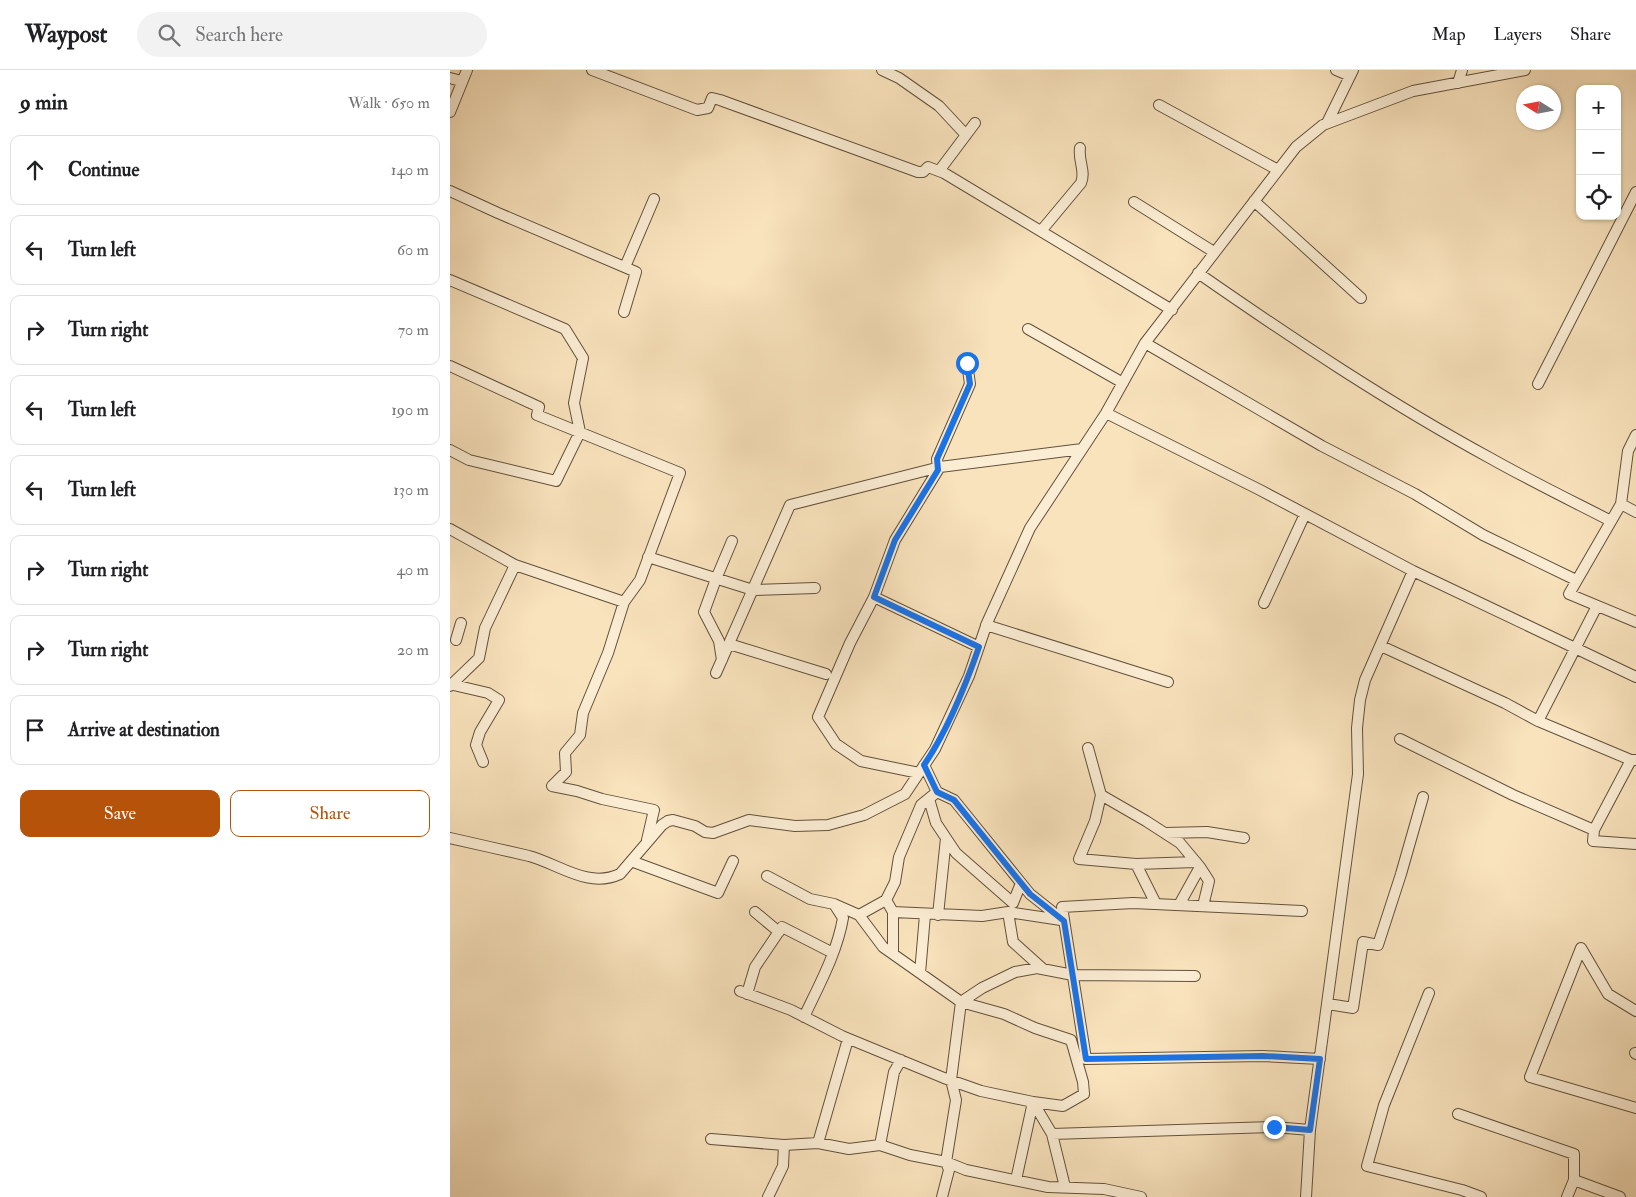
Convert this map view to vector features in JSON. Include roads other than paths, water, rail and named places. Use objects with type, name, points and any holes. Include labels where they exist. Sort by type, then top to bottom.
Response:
[{"type":"street","points":[[450,112],[466,70]]},
{"type":"street","points":[[592,70],[697,110],[708,108],[712,98],[918,172],[923,172],[928,167],[939,170],[1172,310]]},
{"type":"street","points":[[882,70],[899,78],[939,106],[966,135]]},
{"type":"street","points":[[1327,123],[1351,73],[1336,70]]},
{"type":"street","points":[[1458,83],[1462,70]]},
{"type":"street","points":[[450,838],[548,862],[572,874],[599,880],[620,874],[668,820],[695,826],[705,832],[713,833],[749,820],[795,826],[828,825],[864,815],[905,794],[935,749],[969,676],[986,625],[1030,528],[1106,413],[1145,343],[1296,148],[1327,123],[1413,91],[1525,70]]},
{"type":"street","points":[[450,78],[461,81]]},
{"type":"street","points":[[1160,105],[1278,170]]},
{"type":"street","points":[[939,170],[975,123]]},
{"type":"street","points":[[1041,231],[1081,183],[1084,176],[1079,157],[1080,148]]},
{"type":"street","points":[[450,191],[636,272],[624,312]]},
{"type":"street","points":[[1538,384],[1636,192]]},
{"type":"street","points":[[625,267],[654,199]]},
{"type":"street","points":[[1254,201],[1361,298]]},
{"type":"street","points":[[1134,202],[1214,252]]},
{"type":"street","points":[[1198,274],[1295,340],[1400,406],[1490,458],[1611,521]]},
{"type":"street","points":[[450,280],[565,329],[583,358],[574,403],[580,432],[556,481],[469,460],[450,450]]},
{"type":"street","points":[[1028,330],[1123,384]]},
{"type":"street","points":[[1145,343],[1322,446],[1414,494],[1483,535],[1576,580]]},
{"type":"street","points":[[967,363],[970,384],[937,459],[938,470],[895,540],[874,597],[850,643],[818,717],[836,744],[861,761],[922,769],[937,792],[954,800],[1030,894],[1064,921]]},
{"type":"street","points":[[450,366],[539,407],[536,415],[680,473],[640,580],[624,602],[608,653],[583,713],[580,735],[565,753],[566,772],[552,786],[654,810],[647,843]]},
{"type":"street","points":[[1106,413],[1413,571],[1636,678]]},
{"type":"street","points":[[1636,435],[1628,451],[1621,504],[1568,594],[1636,622]]},
{"type":"street","points":[[716,673],[790,505],[938,467],[1082,449]]},
{"type":"street","points":[[1621,504],[1636,512]]},
{"type":"street","points":[[1264,603],[1305,514]]},
{"type":"street","points":[[450,529],[515,565],[624,602]]},
{"type":"street","points":[[722,660],[719,641],[704,612],[732,541]]},
{"type":"street","points":[[648,558],[753,590],[816,588]]},
{"type":"street","points":[[450,685],[479,658],[485,628],[515,565]]},
{"type":"street","points":[[1306,1197],[1310,1130],[1358,774],[1360,700],[1365,680],[1413,571]]},
{"type":"street","points":[[874,597],[979,647]]},
{"type":"street","points":[[1538,721],[1597,606]]},
{"type":"street","points":[[456,640],[461,623]]},
{"type":"street","points":[[986,625],[1168,682]]},
{"type":"street","points":[[729,644],[826,674]]},
{"type":"street","points":[[1381,646],[1505,703],[1538,721],[1634,760],[1594,830],[1593,842],[1636,844]]},
{"type":"street","points":[[450,685],[488,693],[499,700],[480,732],[476,745],[483,762]]},
{"type":"street","points":[[1400,739],[1513,795],[1594,830]]},
{"type":"street","points":[[1088,748],[1101,795],[1095,821],[1079,859],[1136,864],[1198,865]]},
{"type":"street","points":[[859,915],[886,900],[895,882],[899,857],[921,805],[937,792]]},
{"type":"street","points":[[1101,795],[1180,843],[1209,881],[1203,906]]},
{"type":"street","points":[[1328,1004],[1353,1008],[1363,942],[1378,945],[1423,797]]},
{"type":"street","points":[[929,799],[936,824],[956,853],[1013,903],[1021,883]]},
{"type":"street","points":[[1165,833],[1207,832],[1244,838]]},
{"type":"street","points":[[938,915],[946,838]]},
{"type":"street","points":[[632,861],[718,893],[733,861]]},
{"type":"street","points":[[1136,864],[1156,904]]},
{"type":"street","points":[[1179,905],[1198,865]]},
{"type":"street","points":[[768,876],[810,899],[834,904],[859,915],[883,948],[961,1002],[1004,1014],[1035,1028],[1071,1040],[1083,1082],[1084,1094],[1063,1106],[981,1091],[848,1039],[791,1010],[744,992],[755,966],[782,927],[833,953]]},
{"type":"street","points":[[886,900],[893,912],[893,954]]},
{"type":"street","points":[[1302,911],[1133,903],[1062,907],[1086,1059],[1263,1056],[1320,1059]]},
{"type":"street","points":[[804,1017],[833,953],[840,932],[843,918],[834,904]]},
{"type":"street","points":[[755,912],[779,932]]},
{"type":"street","points":[[893,912],[982,916],[1008,912],[1064,921]]},
{"type":"street","points":[[1008,912],[1013,942],[1043,969]]},
{"type":"street","points":[[920,972],[925,914]]},
{"type":"street","points":[[1636,1011],[1608,994],[1581,948],[1530,1077],[1636,1108]]},
{"type":"street","points":[[942,1197],[949,1170],[946,1162],[956,1100],[951,1080],[961,1002],[982,988],[1015,972],[1037,968],[1073,975],[1195,976]]},
{"type":"street","points":[[1429,993],[1384,1105],[1367,1166],[1462,1190],[1481,1197]]},
{"type":"street","points":[[818,1143],[848,1039]]},
{"type":"street","points":[[880,1145],[894,1072],[901,1060]]},
{"type":"street","points":[[1033,1102],[1052,1134],[1065,1187]]},
{"type":"street","points":[[1016,1180],[1033,1102]]},
{"type":"street","points":[[1458,1114],[1574,1154],[1574,1180],[1566,1197]]},
{"type":"street","points":[[1052,1134],[1274,1127],[1310,1130]]},
{"type":"street","points":[[711,1139],[784,1145],[818,1143],[849,1148],[880,1145],[910,1155],[946,1162],[966,1170],[1048,1187],[1104,1189],[1140,1197]]},
{"type":"street","points":[[768,1197],[783,1166],[784,1145]]},
{"type":"street","points":[[1574,1180],[1620,1197]]}]
